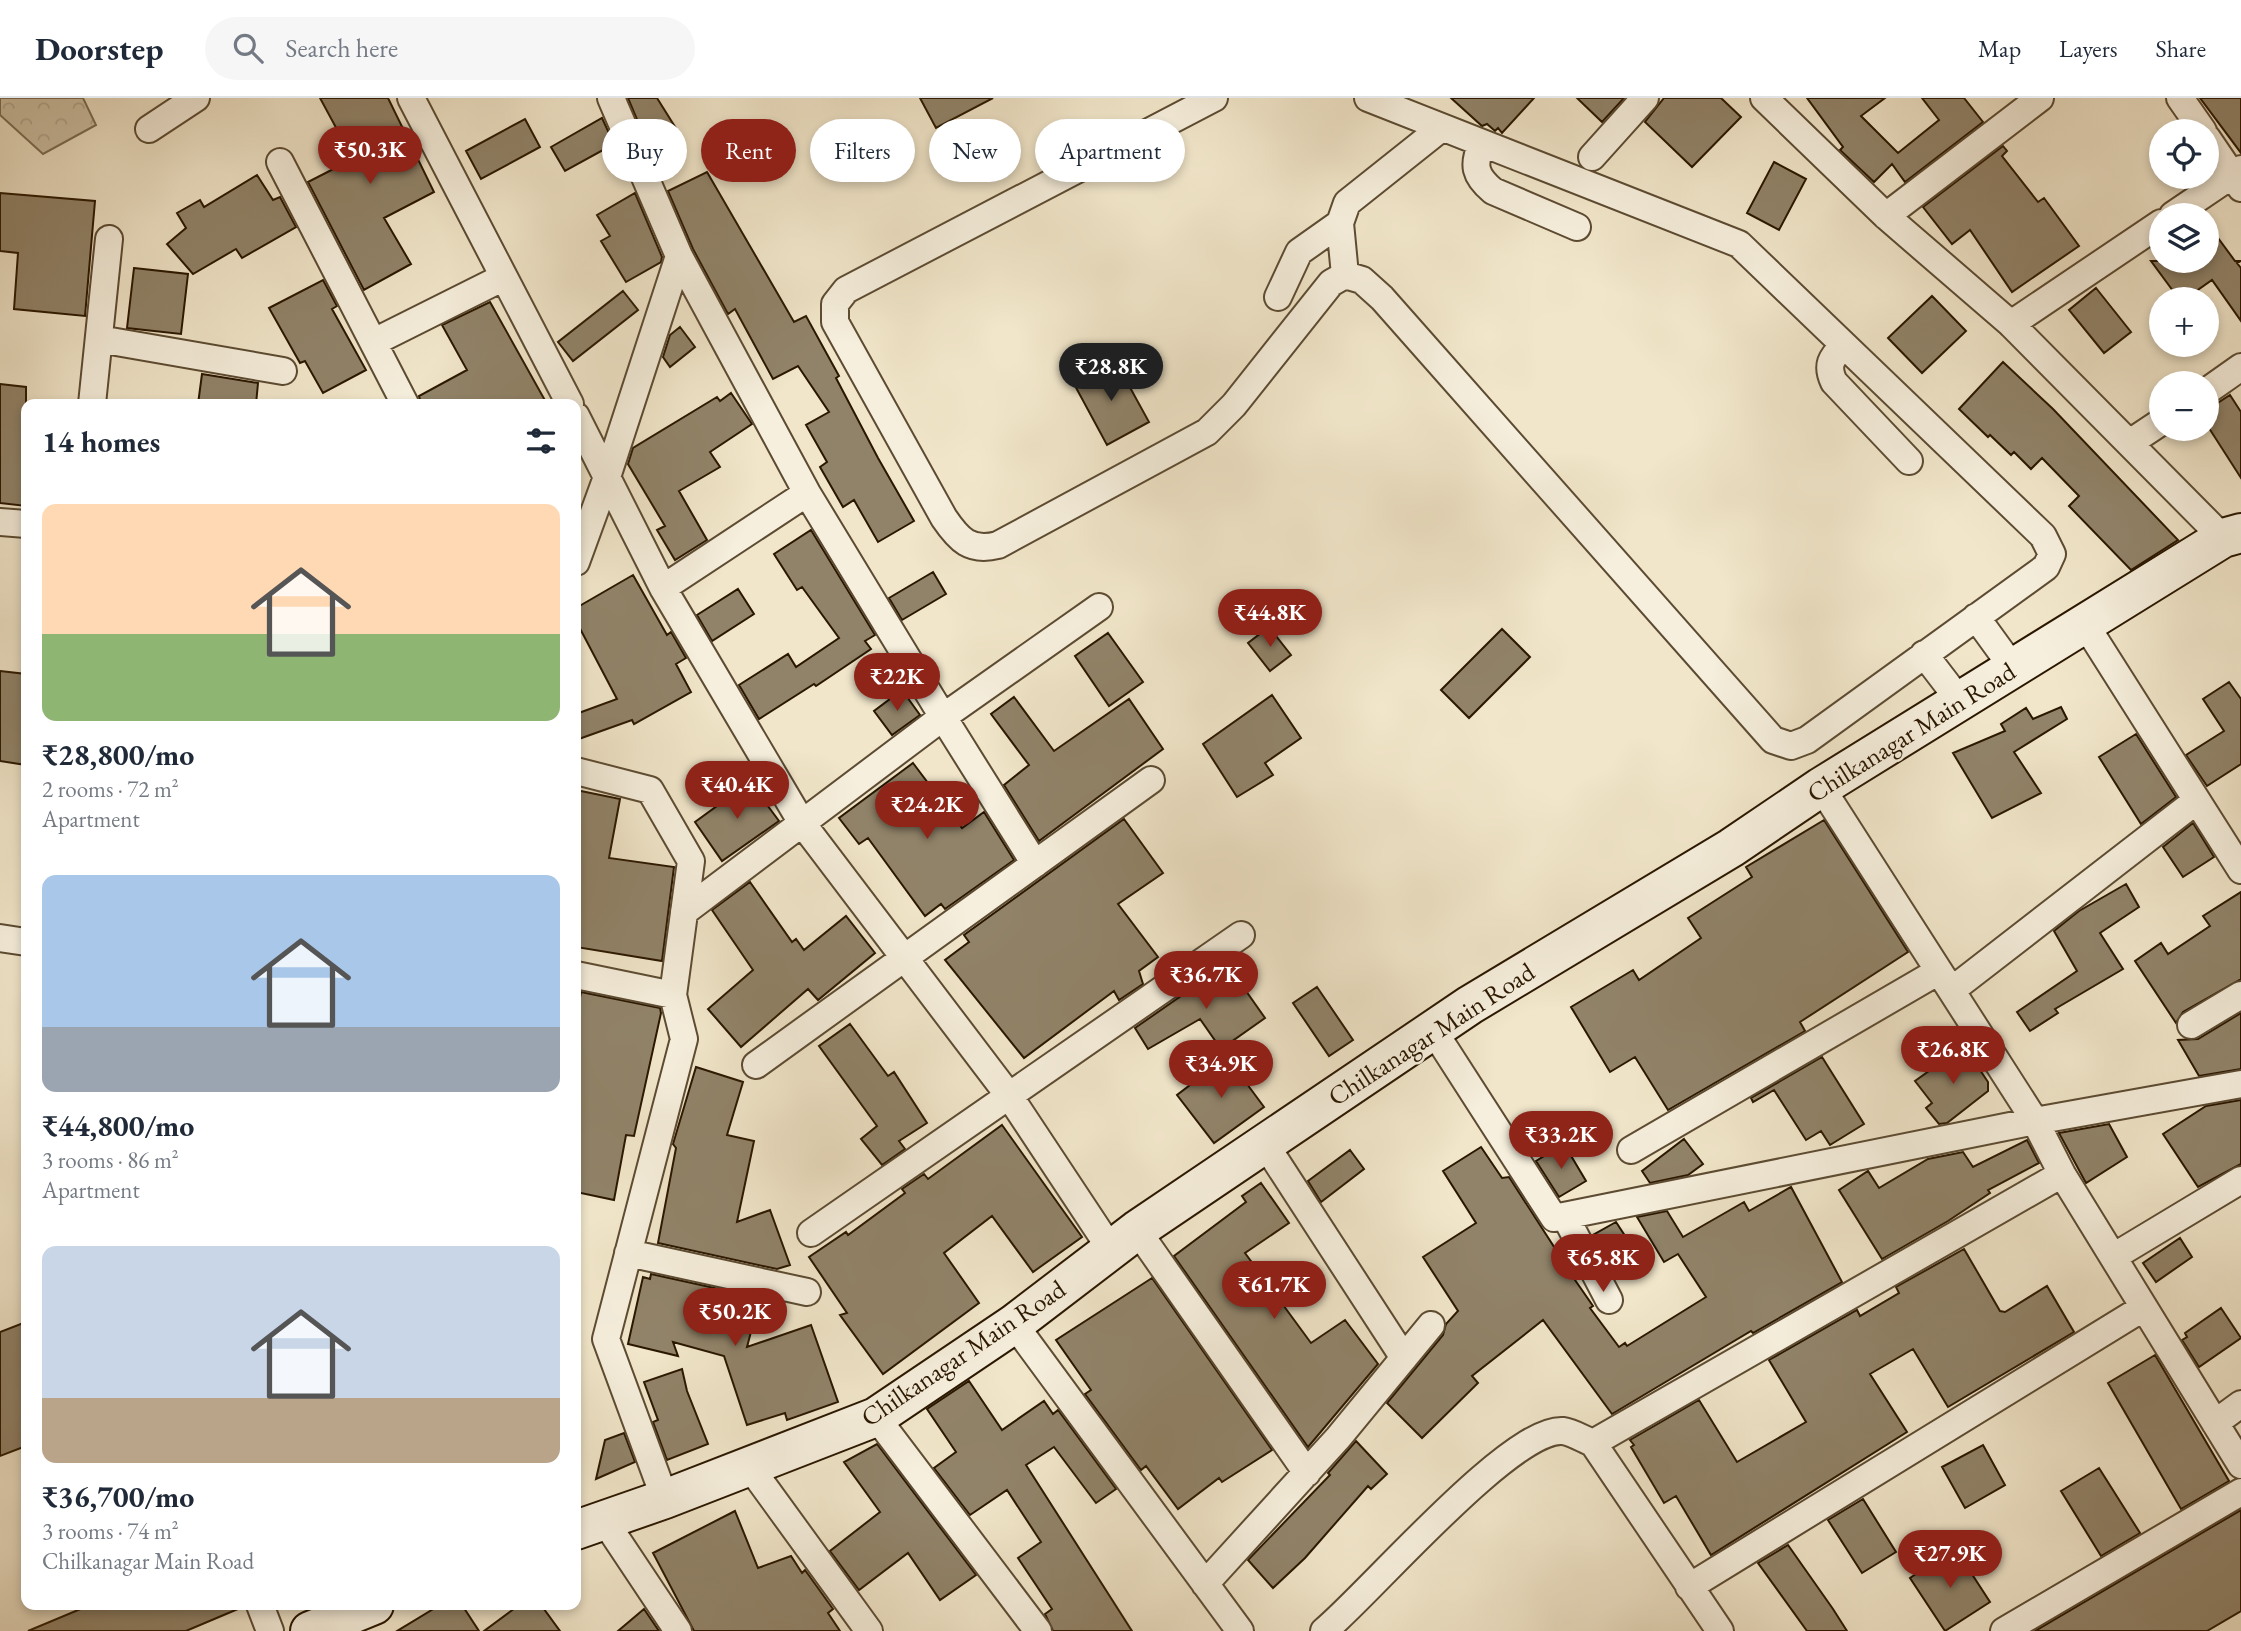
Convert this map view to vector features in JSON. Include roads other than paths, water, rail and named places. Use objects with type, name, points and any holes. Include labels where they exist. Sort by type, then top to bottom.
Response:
[{"type":"main road","name":"Chilkanagar Main Road","points":[[590,1525],[750,1467],[876,1417],[1014,1324],[1125,1240],[1433,1030],[1731,848],[1821,787],[2013,668],[2232,536]]},
{"type":"main road","points":[[310,1631],[362,1610]]},
{"type":"street","points":[[149,129],[196,98]]},
{"type":"street","points":[[411,98],[567,399]]},
{"type":"street","points":[[611,98],[678,256],[807,493],[1035,864]]},
{"type":"street","points":[[1214,98],[846,290],[835,304],[835,322],[849,351],[958,538],[970,546],[984,548],[998,545],[1207,432],[1234,405],[1331,283],[1345,275],[1362,280],[1382,298],[1773,740],[1791,746],[1807,740],[2046,567],[2052,554],[2043,536],[1739,244],[1440,129],[1368,98]]},
{"type":"street","points":[[1387,98],[1402,104],[1417,104],[1426,98]]},
{"type":"street","points":[[1592,157],[1645,98]]},
{"type":"street","points":[[1765,98],[1886,216],[2011,324],[2232,536]]},
{"type":"street","points":[[1886,216],[2040,98]]},
{"type":"street","points":[[2180,98],[2195,119]]},
{"type":"street","points":[[1345,275],[1340,223],[1347,203],[1440,129]]},
{"type":"street","points":[[1482,144],[1475,159],[1475,168],[1493,191],[1577,227]]},
{"type":"street","points":[[2194,203],[2238,178],[2219,153]]},
{"type":"street","points":[[281,162],[402,399]]},
{"type":"street","points":[[1278,297],[1299,253],[1340,223]]},
{"type":"street","points":[[2011,324],[2149,231]]},
{"type":"street","points":[[93,399],[109,239]]},
{"type":"street","points":[[581,548],[607,477],[678,256]]},
{"type":"street","points":[[374,342],[504,277]]},
{"type":"street","points":[[99,339],[283,371]]},
{"type":"street","points":[[1844,345],[1830,362],[1828,370],[1833,382],[1909,461]]},
{"type":"street","points":[[2219,383],[2241,368]]},
{"type":"street","points":[[581,426],[663,588],[802,823],[1010,1097],[1307,1473]]},
{"type":"street","points":[[2131,442],[2149,430]]},
{"type":"street","points":[[663,588],[807,493]]},
{"type":"street","points":[[0,522],[21,524]]},
{"type":"street","points":[[684,912],[943,717],[1099,607]]},
{"type":"street","points":[[1976,617],[2013,668]]},
{"type":"street","points":[[2085,624],[2241,870]]},
{"type":"street","points":[[1924,654],[1960,701]]},
{"type":"street","points":[[581,772],[650,790],[691,861],[673,995],[684,1039],[606,1339],[665,1499]]},
{"type":"street","points":[[756,1065],[1151,780]]},
{"type":"street","points":[[1821,787],[2035,1121],[2062,1174],[2241,1465]]},
{"type":"street","points":[[1631,1150],[1945,980],[2196,802]]},
{"type":"street","points":[[811,1233],[1241,935]]},
{"type":"street","points":[[0,938],[21,941]]},
{"type":"street","points":[[581,976],[673,995]]},
{"type":"street","points":[[2190,1025],[2241,995]]},
{"type":"street","points":[[1433,1030],[1554,1218],[2035,1121],[2241,1084]]},
{"type":"street","points":[[1265,1144],[1404,1358]]},
{"type":"street","points":[[1593,1443],[2062,1174]]},
{"type":"street","points":[[2113,1257],[2241,1180]]},
{"type":"street","points":[[1564,1216],[1609,1300]]},
{"type":"street","points":[[628,1253],[807,1292]]},
{"type":"street","points":[[1689,1587],[2143,1308]]},
{"type":"street","points":[[1014,1324],[1240,1631]]},
{"type":"street","points":[[1205,1584],[1307,1473],[1431,1325]]},
{"type":"street","points":[[2215,1423],[2241,1404]]},
{"type":"street","points":[[876,1417],[1038,1631]]},
{"type":"street","points":[[1324,1631],[1449,1507],[1531,1440],[1563,1431],[1593,1443],[1720,1631]]},
{"type":"street","points":[[750,1467],[869,1631]]},
{"type":"street","points":[[2004,1631],[2241,1492]]},
{"type":"street","points":[[590,1525],[678,1631]]},
{"type":"street","points":[[262,1610],[270,1631]]}]
